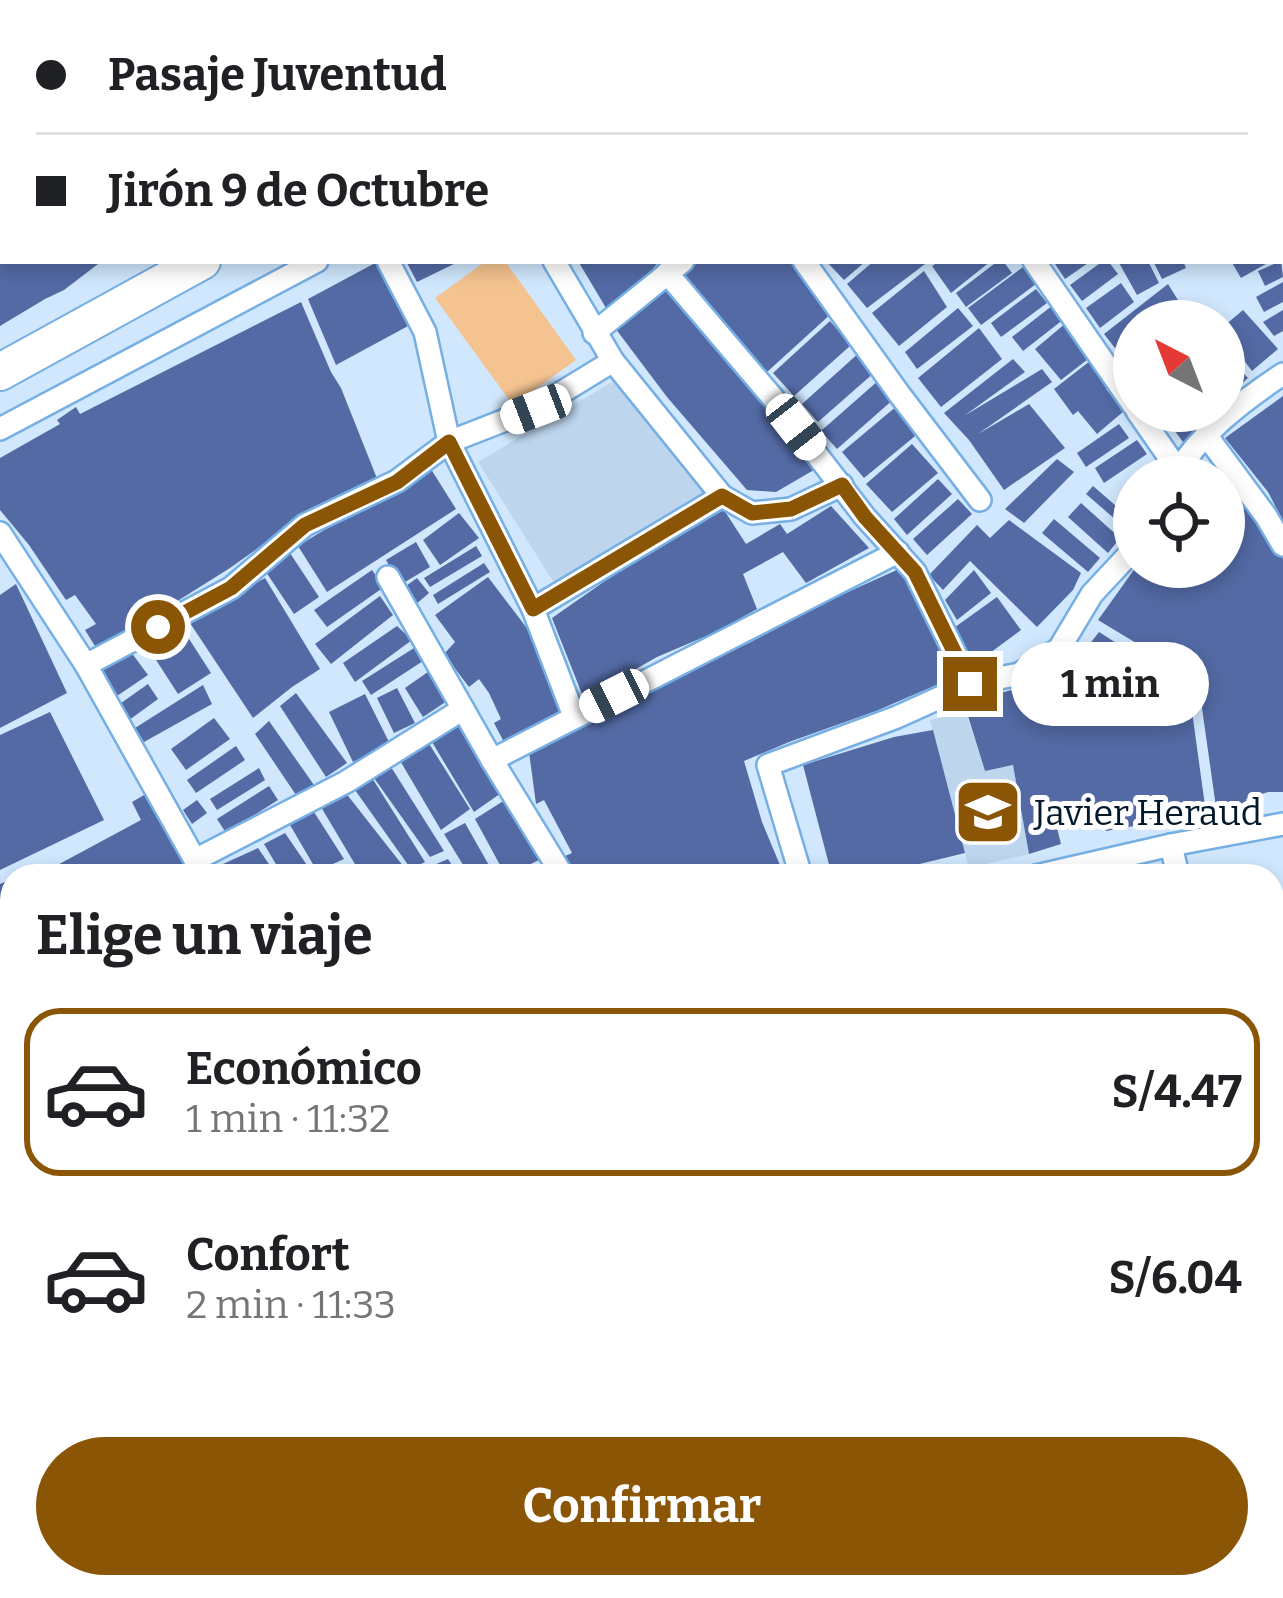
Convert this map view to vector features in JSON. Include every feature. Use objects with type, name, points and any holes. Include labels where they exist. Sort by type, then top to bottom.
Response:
[{"type":"highway","points":[[0,371],[196,264]]},
{"type":"street","points":[[0,429],[311,264]]},
{"type":"street","points":[[390,264],[424,332],[449,442],[533,609],[574,716]]},
{"type":"street","points":[[556,264],[613,361],[722,496],[752,513],[791,509],[842,485]]},
{"type":"street","points":[[806,264],[980,500]]},
{"type":"street","points":[[1036,264],[1113,376]]},
{"type":"street","points":[[594,333],[675,267],[865,517],[915,572],[970,684]]},
{"type":"street","points":[[86,665],[231,588],[305,525],[397,482],[449,442],[536,409],[613,361]]},
{"type":"street","points":[[1190,456],[1254,393],[1283,374]]},
{"type":"street","points":[[1206,436],[1283,544]]},
{"type":"street","points":[[533,609],[722,496]]},
{"type":"street","points":[[0,533],[86,665],[196,864]]},
{"type":"street","points":[[492,760],[898,552]]},
{"type":"street","points":[[797,864],[768,765],[970,684],[1019,674],[1059,649],[1092,593],[1113,571]]},
{"type":"street","points":[[388,577],[556,864]]},
{"type":"street","points":[[205,864],[463,709]]},
{"type":"street","points":[[1089,864],[1283,824]]},
{"type":"street","points":[[1172,845],[1176,864]]},
{"type":"shaded area","points":[[482,264],[507,264],[576,360],[513,405],[435,298]]},
{"type":"shaded area","points":[[617,379],[704,493],[556,586],[478,462]]},
{"type":"shaded area","name":"Javier Heraud","points":[[966,713],[985,771],[1013,765],[1029,854],[968,864],[930,720]]},
{"type":"building","points":[[0,264],[98,264],[64,290],[0,326]]},
{"type":"building","points":[[378,264],[408,326],[336,365],[308,299]]},
{"type":"building","points":[[408,264],[454,264],[417,282]]},
{"type":"building","points":[[580,264],[657,264],[652,270],[606,308]]},
{"type":"building","points":[[691,264],[793,264],[833,312],[767,372],[714,311],[678,279]]},
{"type":"building","points":[[829,264],[863,264],[844,280]]},
{"type":"building","points":[[870,264],[925,264],[867,308],[847,284]]},
{"type":"building","points":[[935,264],[987,264],[951,293],[932,266]]},
{"type":"building","points":[[994,264],[1005,264],[1012,273],[966,307],[956,293]]},
{"type":"building","points":[[1027,264],[1040,281],[981,325],[968,308]]},
{"type":"building","points":[[1055,264],[1087,264],[1065,279]]},
{"type":"building","points":[[1099,264],[1110,264],[1118,274],[1082,301],[1070,285]]},
{"type":"building","points":[[1120,264],[1150,264],[1159,283],[1137,295]]},
{"type":"building","points":[[1154,264],[1184,264],[1186,268],[1162,279]]},
{"type":"building","points":[[1233,264],[1266,264],[1241,278]]},
{"type":"building","points":[[1281,264],[1283,277],[1265,286],[1258,271]]},
{"type":"building","points":[[924,271],[947,307],[899,346],[872,313]]},
{"type":"building","points":[[1283,282],[1283,302],[1264,312],[1256,297]]},
{"type":"building","points":[[1121,283],[1133,300],[1113,300],[1113,318],[1100,328],[1086,308]]},
{"type":"building","points":[[1168,284],[1178,300],[1148,300]]},
{"type":"building","points":[[665,287],[819,467],[776,492],[747,490],[667,397],[615,328]]},
{"type":"building","points":[[1036,289],[1047,303],[1001,337],[991,323]]},
{"type":"building","points":[[301,302],[378,481],[300,518],[98,651],[85,630],[96,624],[75,595],[66,600],[0,510],[0,458],[60,424],[57,420],[76,407],[80,414]]},
{"type":"building","points":[[1053,305],[1064,319],[1023,351],[1012,337]]},
{"type":"building","points":[[958,308],[973,326],[917,369],[905,352]]},
{"type":"building","points":[[1283,310],[1283,331],[1274,336],[1263,322]]},
{"type":"building","points":[[1245,312],[1278,349],[1252,371],[1245,362]]},
{"type":"building","points":[[830,321],[851,345],[794,396],[773,373]]},
{"type":"building","points":[[1066,323],[1092,356],[1061,380],[1035,349]]},
{"type":"building","points":[[979,328],[1002,359],[941,407],[918,378]]},
{"type":"building","points":[[860,352],[876,371],[818,422],[802,404]]},
{"type":"building","points":[[1013,359],[1025,372],[964,416],[1042,369],[1052,382],[978,434],[1029,404],[1065,448],[1004,490],[944,413]]},
{"type":"building","points":[[1090,361],[1110,387],[1106,389],[1113,398],[1113,420],[1097,434],[1078,411],[1073,415],[1054,389]]},
{"type":"building","points":[[879,380],[895,398],[837,449],[821,431]]},
{"type":"building","points":[[1283,396],[1283,521],[1245,456],[1239,456],[1225,438],[1245,432],[1245,424]]},
{"type":"building","points":[[898,405],[920,432],[864,478],[842,452]]},
{"type":"building","points":[[1113,428],[1129,438],[1086,467],[1077,453]]},
{"type":"building","points":[[1176,432],[1197,432],[1183,442]]},
{"type":"building","points":[[1137,440],[1147,454],[1144,456],[1113,456]]},
{"type":"building","points":[[912,444],[938,473],[892,512],[866,484]]},
{"type":"building","points":[[1113,456],[1113,477],[1104,483],[1095,468]]},
{"type":"building","points":[[1057,459],[1074,472],[1024,523],[1005,509]]},
{"type":"building","points":[[429,466],[456,509],[327,592],[298,546]]},
{"type":"building","points":[[938,479],[952,494],[907,535],[894,519]]},
{"type":"building","points":[[1093,486],[1113,503],[1113,517],[1086,494]]},
{"type":"building","points":[[958,499],[972,514],[927,555],[913,539]]},
{"type":"building","points":[[1245,500],[1258,513],[1283,559],[1283,792],[1246,799],[1247,804],[1216,807],[1199,687],[1098,620],[1121,588],[1245,588]]},
{"type":"building","points":[[1081,503],[1113,532],[1113,547],[1108,553],[1068,517]]},
{"type":"building","points":[[831,506],[869,548],[806,583],[783,552],[743,574],[757,609],[582,694],[552,618],[648,551],[724,510],[746,544],[780,524],[787,534]]},
{"type":"building","points":[[459,513],[479,538],[440,565],[423,540]]},
{"type":"building","points":[[1054,519],[1100,558],[1088,572],[1042,533]]},
{"type":"building","points":[[1009,520],[1081,573],[1073,590],[1037,627],[970,561],[943,590],[929,575],[977,525],[990,538]]},
{"type":"building","points":[[416,542],[430,567],[400,585],[386,560]]},
{"type":"building","points":[[476,546],[482,556],[430,587],[424,578]]},
{"type":"building","points":[[288,550],[319,597],[294,614],[262,566]]},
{"type":"building","points":[[484,563],[490,572],[438,604],[433,595]]},
{"type":"building","points":[[901,568],[955,677],[744,761],[780,864],[568,864],[563,857],[572,853],[544,800],[536,804],[529,752],[616,703]]},
{"type":"building","points":[[372,570],[384,587],[327,627],[314,610]]},
{"type":"building","points":[[974,570],[991,593],[957,620],[945,600]]},
{"type":"building","points":[[488,577],[545,652],[568,709],[504,742],[494,723],[501,719],[489,693],[479,679],[469,687],[444,654],[455,642],[435,615]]},
{"type":"building","points":[[265,578],[320,669],[253,718],[188,620]]},
{"type":"building","points":[[417,578],[429,593],[415,605],[403,588]]},
{"type":"building","points":[[16,584],[67,693],[0,728],[0,595]]},
{"type":"building","points":[[380,596],[393,615],[331,664],[315,644]]},
{"type":"building","points":[[997,597],[1021,630],[975,664],[951,630]]},
{"type":"building","points":[[397,626],[412,640],[355,682],[343,663]]},
{"type":"building","points":[[182,628],[211,673],[178,694],[149,649]]},
{"type":"building","points":[[1099,632],[1168,676],[1190,697],[1206,813],[1106,831],[1103,819],[1057,828],[1061,844],[1029,854],[1013,765],[985,771],[964,703],[1055,678]]},
{"type":"building","points":[[414,648],[423,661],[371,695],[362,681]]},
{"type":"building","points":[[131,652],[148,675],[114,698],[101,669]]},
{"type":"building","points":[[435,667],[450,699],[423,717],[405,688]]},
{"type":"building","points":[[148,684],[158,699],[125,723],[114,708]]},
{"type":"building","points":[[203,685],[212,704],[144,742],[135,728]]},
{"type":"building","points":[[397,688],[415,723],[394,733],[377,698]]},
{"type":"building","points":[[296,693],[347,763],[326,777],[280,706]]},
{"type":"building","points":[[365,694],[390,744],[353,762],[329,712]]},
{"type":"building","points":[[50,712],[104,820],[12,864],[0,864],[0,735]]},
{"type":"building","points":[[214,718],[230,739],[186,770],[171,749]]},
{"type":"building","points":[[269,721],[314,785],[296,795],[255,734]]},
{"type":"building","points":[[461,724],[504,791],[474,812],[432,742]]},
{"type":"building","points":[[933,730],[965,853],[920,864],[829,864],[803,765]]},
{"type":"building","points":[[428,742],[470,809],[441,830],[399,759]]},
{"type":"building","points":[[236,746],[245,760],[196,793],[187,780]]},
{"type":"building","points":[[391,767],[444,851],[430,857],[374,778]]},
{"type":"building","points":[[259,768],[265,780],[217,810],[210,799]]},
{"type":"building","points":[[372,779],[425,862],[407,864],[355,790]]},
{"type":"building","points":[[269,786],[278,800],[226,833],[217,819]]},
{"type":"building","points":[[345,792],[402,864],[355,864],[321,807]]},
{"type":"building","points":[[146,794],[185,864],[59,864],[141,820],[132,802]]},
{"type":"building","points":[[508,798],[539,860],[499,864],[475,819]]},
{"type":"building","points":[[197,800],[207,813],[192,824],[183,810]]},
{"type":"building","points":[[314,812],[344,859],[313,864],[290,825]]},
{"type":"building","points":[[465,823],[488,864],[463,864],[444,834]]},
{"type":"building","points":[[285,833],[306,864],[276,864],[264,844]]},
{"type":"building","points":[[258,848],[269,864],[223,864]]},
{"type":"place","name":"Javier Heraud","points":[[988,812]]},
{"type":"route","points":[[158,627],[231,588],[305,525],[397,482],[449,442],[533,609],[722,496],[752,513],[791,509],[842,485],[915,572],[970,684]]}]
